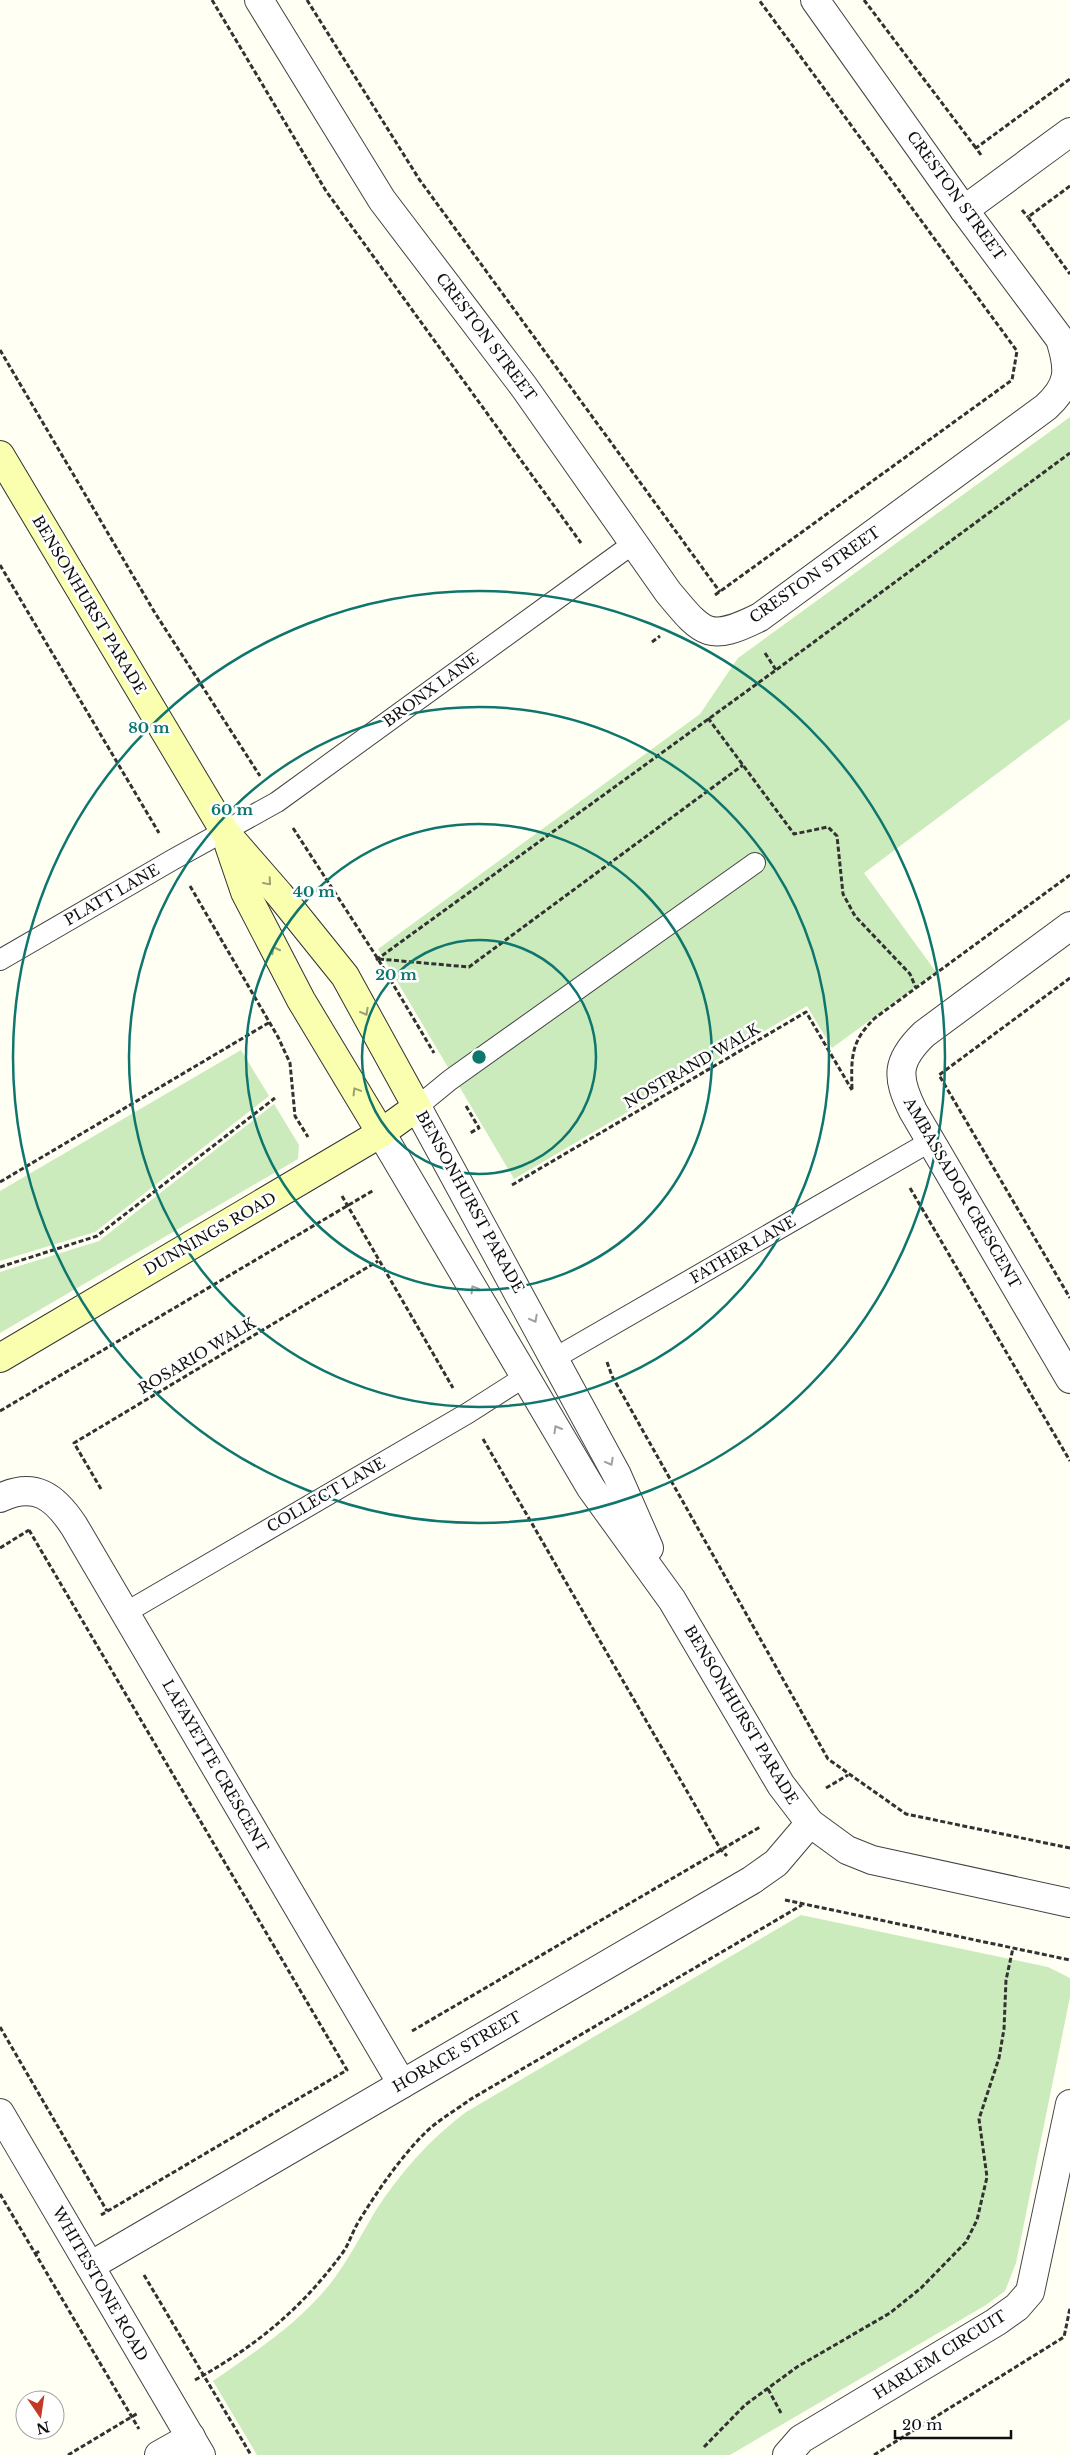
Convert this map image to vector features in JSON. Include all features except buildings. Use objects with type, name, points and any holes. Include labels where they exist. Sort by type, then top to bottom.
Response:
[{"type":"street","name":"CRESTON STREET","points":[[259,0],[382,200],[524,387],[688,616],[703,630],[715,632],[729,631],[746,624],[768,611],[1046,407],[1060,395],[1066,385],[1069,365],[1066,352],[1060,340],[964,210],[815,0]]},
{"type":"street","points":[[964,210],[1070,132]]},
{"type":"street","name":"BENSONHURST PARADE","points":[[0,455],[225,832],[279,894],[345,976],[442,1150],[617,1475],[672,1600]]},
{"type":"street","name":"BENSONHURST PARADE","points":[[225,832],[246,892],[301,1000],[591,1488],[672,1600],[767,1763],[803,1814],[847,1850],[872,1860],[1070,1903]]},
{"type":"street","name":"AMBASSADOR CRESCENT","points":[[1070,926],[924,1034],[905,1055],[901,1069],[902,1089],[1070,1379]]},
{"type":"street","name":"DUNNINGS ROAD","points":[[0,1358],[326,1166],[381,1133],[417,1108]]},
{"type":"street","name":"LAFAYETTE CRESCENT","points":[[0,1498],[27,1490],[54,1500],[74,1526],[402,2084]]},
{"type":"street","name":"HORACE STREET","points":[[90,2266],[752,1880],[776,1863],[803,1814]]},
{"type":"street","name":"HARLEM CIRCUIT","points":[[787,2455],[801,2439],[996,2322],[1017,2307],[1030,2292],[1070,2104]]},
{"type":"street","name":"WHITESTONE ROAD","points":[[0,2113],[196,2446]]},
{"type":"street","points":[[159,2455],[196,2446]]},
{"type":"lane","name":"BRONX LANE","points":[[225,832],[277,802],[634,543]]},
{"type":"lane","name":"PLATT LANE","points":[[0,960],[225,832]]},
{"type":"lane","points":[[417,1108],[450,1080],[755,863]]},
{"type":"lane","name":"FATHER LANE","points":[[555,1358],[931,1141]]},
{"type":"lane","name":"COLLECT LANE","points":[[125,1613],[468,1413],[526,1376]]},
{"type":"path","points":[[212,0],[326,191],[599,568]]},
{"type":"path","points":[[307,0],[419,179],[720,592],[746,624],[776,670]]},
{"type":"path","points":[[652,642],[1012,380],[1018,351],[759,0]]},
{"type":"path","points":[[864,0],[976,148]]},
{"type":"path","points":[[1070,186],[1028,217],[1070,274]]},
{"type":"path","points":[[0,350],[155,613],[378,959],[479,1128],[442,1150]]},
{"type":"path","points":[[345,976],[378,959],[776,670],[1070,452]]},
{"type":"path","points":[[708,718],[794,834],[828,827],[837,836],[843,894],[855,916],[910,974],[916,988],[1070,875]]},
{"type":"path","points":[[378,959],[469,967],[742,765]]},
{"type":"path","points":[[1070,978],[939,1075],[1070,1298]]},
{"type":"path","name":"NOSTRAND WALK","points":[[512,1184],[806,1012],[852,1090],[851,1058],[855,1043],[864,1028],[916,988]]},
{"type":"path","points":[[0,1182],[241,1041],[301,1000]]},
{"type":"path","points":[[0,1267],[97,1236],[274,1098]]},
{"type":"path","points":[[295,1116],[326,1166],[378,1261],[721,1850],[752,1880],[777,1898],[1070,1960]]},
{"type":"path","points":[[895,1162],[1070,1461]]},
{"type":"path","points":[[0,1411],[404,1172]]},
{"type":"path","name":"ROSARIO WALK","points":[[101,1489],[74,1443],[378,1261]]},
{"type":"path","points":[[598,1333],[612,1376],[828,1759],[906,1814],[1070,1848]]},
{"type":"path","points":[[29,1530],[347,2070]]},
{"type":"path","points":[[35,2254],[721,1850],[803,1814],[849,1775]]},
{"type":"path","points":[[68,2455],[234,2356],[288,2317],[343,2253],[358,2222],[377,2194],[426,2131],[471,2098],[803,1905]]},
{"type":"path","points":[[704,2447],[745,2405],[797,2367],[890,2313],[921,2288],[966,2242],[977,2220],[986,2184],[986,2164],[979,2119],[999,2058],[1004,2029],[1006,1980],[1014,1948]]},
{"type":"path","points":[[0,2194],[141,2432]]},
{"type":"path","points":[[874,2455],[1064,2338],[1070,2308]]},
{"type":"green space","points":[[1070,417],[1070,719],[864,873],[936,972],[832,1048],[807,1006],[514,1179],[378,949],[700,714],[738,658]]},
{"type":"green space","points":[[241,1050],[269,1096],[95,1232],[0,1261],[0,1191]]},
{"type":"green space","points":[[274,1104],[299,1145],[298,1159],[0,1333],[0,1272],[99,1241]]},
{"type":"green space","points":[[801,1915],[1048,1967],[1070,1978],[1070,1997],[1016,2263],[1005,2291],[986,2305],[730,2455],[257,2455],[213,2381],[275,2337],[318,2298],[343,2266],[385,2196],[428,2145],[466,2112]]}]
